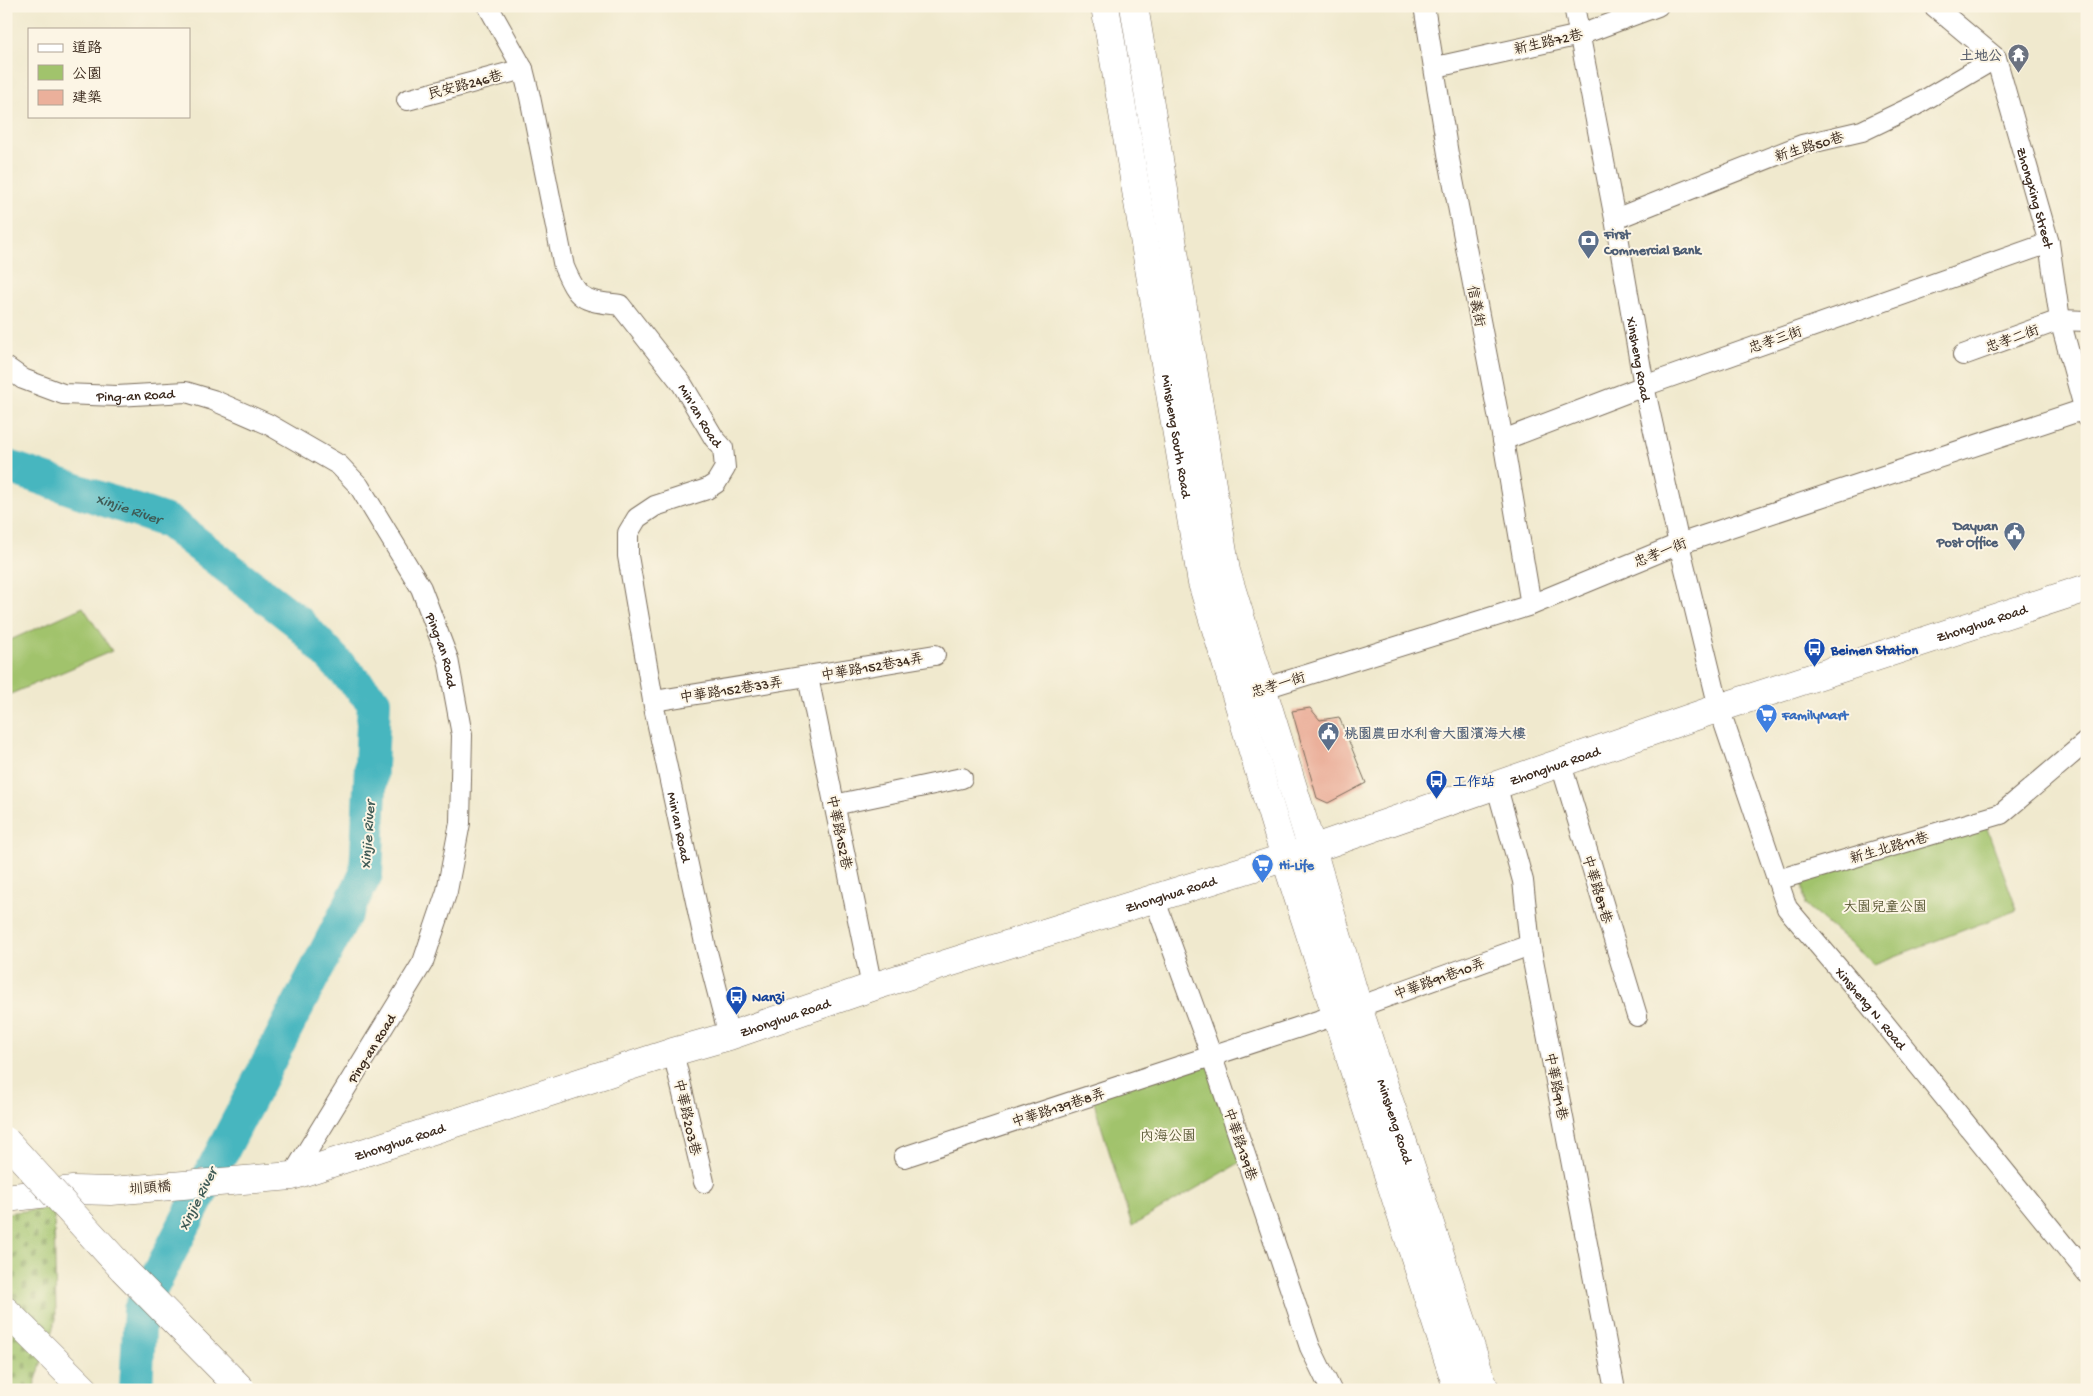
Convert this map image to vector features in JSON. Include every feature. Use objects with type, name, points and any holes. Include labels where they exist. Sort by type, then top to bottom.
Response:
[{"type":"main road","name":"Minsheng South Road","points":[[1105,6],[1202,583],[1285,857]]},
{"type":"main road","name":"Minsheng South Road","points":[[1134,6],[1226,571],[1312,849]]},
{"type":"main road","name":"Zhonghua Road","points":[[248,1178],[292,1176],[673,1052],[729,1036],[872,987],[1312,849],[1560,761],[2087,588]]},
{"type":"main road","name":"Minsheng Road","points":[[1312,849],[1347,1011],[1458,1390]]},
{"type":"main road","name":"Minsheng Road","points":[[1285,857],[1347,1011],[1485,1390]]},
{"type":"main road","points":[[6,1141],[122,1269],[242,1390]]},
{"type":"main road","name":"圳頭橋","points":[[6,1198],[73,1190],[111,1191],[248,1178]]},
{"type":"main road","points":[[6,1311],[84,1390]]},
{"type":"street","name":"Min'an Road","points":[[488,6],[522,68],[530,97],[564,267],[574,289],[590,301],[620,305],[682,384],[723,448],[725,468],[716,482],[707,488],[655,506],[637,518],[628,533],[628,556],[654,701],[706,948],[729,1036]]},
{"type":"street","name":"信義街","points":[[1424,6],[1436,67],[1448,154],[1503,440],[1531,605]]},
{"type":"street","name":"Xinsheng Road","points":[[1574,6],[1615,219],[1644,386],[1679,544],[1719,708]]},
{"type":"street","name":"新生路72巷","points":[[1436,67],[1580,35],[1658,6]]},
{"type":"street","points":[[1934,6],[1996,58]]},
{"type":"street","name":"新生路50巷","points":[[1615,219],[1802,145],[1862,130],[1916,105],[1996,58]]},
{"type":"street","name":"Zhongxing Street","points":[[1996,58],[2049,243],[2060,320],[2086,413]]},
{"type":"street","name":"民安路246巷","points":[[407,100],[522,68]]},
{"type":"street","name":"忠孝三街","points":[[1503,440],[1644,386],[2049,243]]},
{"type":"street","points":[[2060,320],[2087,321]]},
{"type":"street","name":"忠孝二街","points":[[1963,355],[2060,320]]},
{"type":"street","name":"Ping-an Road","points":[[6,367],[23,379],[63,394],[117,396],[186,392],[195,394],[268,424],[339,465],[359,486],[421,588],[448,659],[462,736],[460,823],[447,891],[423,962],[292,1176]]},
{"type":"street","name":"忠孝一街","points":[[1236,696],[1531,605],[1679,544],[2086,413]]},
{"type":"street","name":"中華路152巷34弄","points":[[808,677],[936,655]]},
{"type":"street","name":"中華路152巷33弄","points":[[654,701],[808,677]]},
{"type":"street","name":"中華路152巷","points":[[808,677],[872,987]]},
{"type":"street","name":"Xinsheng N. Road","points":[[1719,708],[1787,908],[1868,1003],[2087,1273]]},
{"type":"street","name":"新生北路11巷","points":[[1777,880],[2001,814],[2087,741]]},
{"type":"street","name":"中華路87巷","points":[[1560,761],[1637,1016]]},
{"type":"street","points":[[834,805],[962,778]]},
{"type":"street","name":"中華路91巷","points":[[1496,784],[1523,881],[1530,945],[1615,1390]]},
{"type":"street","name":"中華路139巷","points":[[1154,898],[1212,1057],[1310,1347],[1330,1390]]},
{"type":"street","name":"中華路91巷10弄","points":[[1212,1057],[1530,945]]},
{"type":"street","name":"中華路203巷","points":[[673,1052],[704,1182]]},
{"type":"street","name":"中華路139巷8弄","points":[[904,1157],[1212,1057]]},
{"type":"green space","points":[[83,607],[112,651],[6,696],[6,642]]},
{"type":"green space","name":"大園兒童公園","points":[[1984,820],[2017,910],[1874,964],[1805,905],[1802,882]]},
{"type":"green space","name":"內海公園","points":[[1212,1057],[1246,1159],[1132,1226],[1092,1096]]},
{"type":"green space","points":[[54,1208],[56,1319],[34,1386],[35,1390],[6,1390],[6,1213]]},
{"type":"building","name":"桃園農田水利會大園濱海大樓","points":[[1310,708],[1320,720],[1339,717],[1366,783],[1328,803],[1317,798],[1292,711]]},
{"type":"waterway","name":"Xinjie River","points":[[6,466],[169,522],[297,621],[374,702],[366,874],[140,1310],[136,1390]]},
{"type":"place","name":"土地公","points":[[2018,74]]},
{"type":"place","name":"First Commercial Bank","points":[[1588,260]]},
{"type":"place","name":"Dayuan Post Office","points":[[2014,552]]},
{"type":"place","name":"Beimen Station","points":[[1815,668]]},
{"type":"place","name":"FamilyMart","points":[[1766,733]]},
{"type":"place","name":"桃園農田水利會大園濱海大樓","points":[[1328,752]]},
{"type":"place","name":"工作站","points":[[1437,800]]},
{"type":"place","name":"Hi-Life","points":[[1263,883]]},
{"type":"place","name":"Nanzi","points":[[736,1015]]}]
